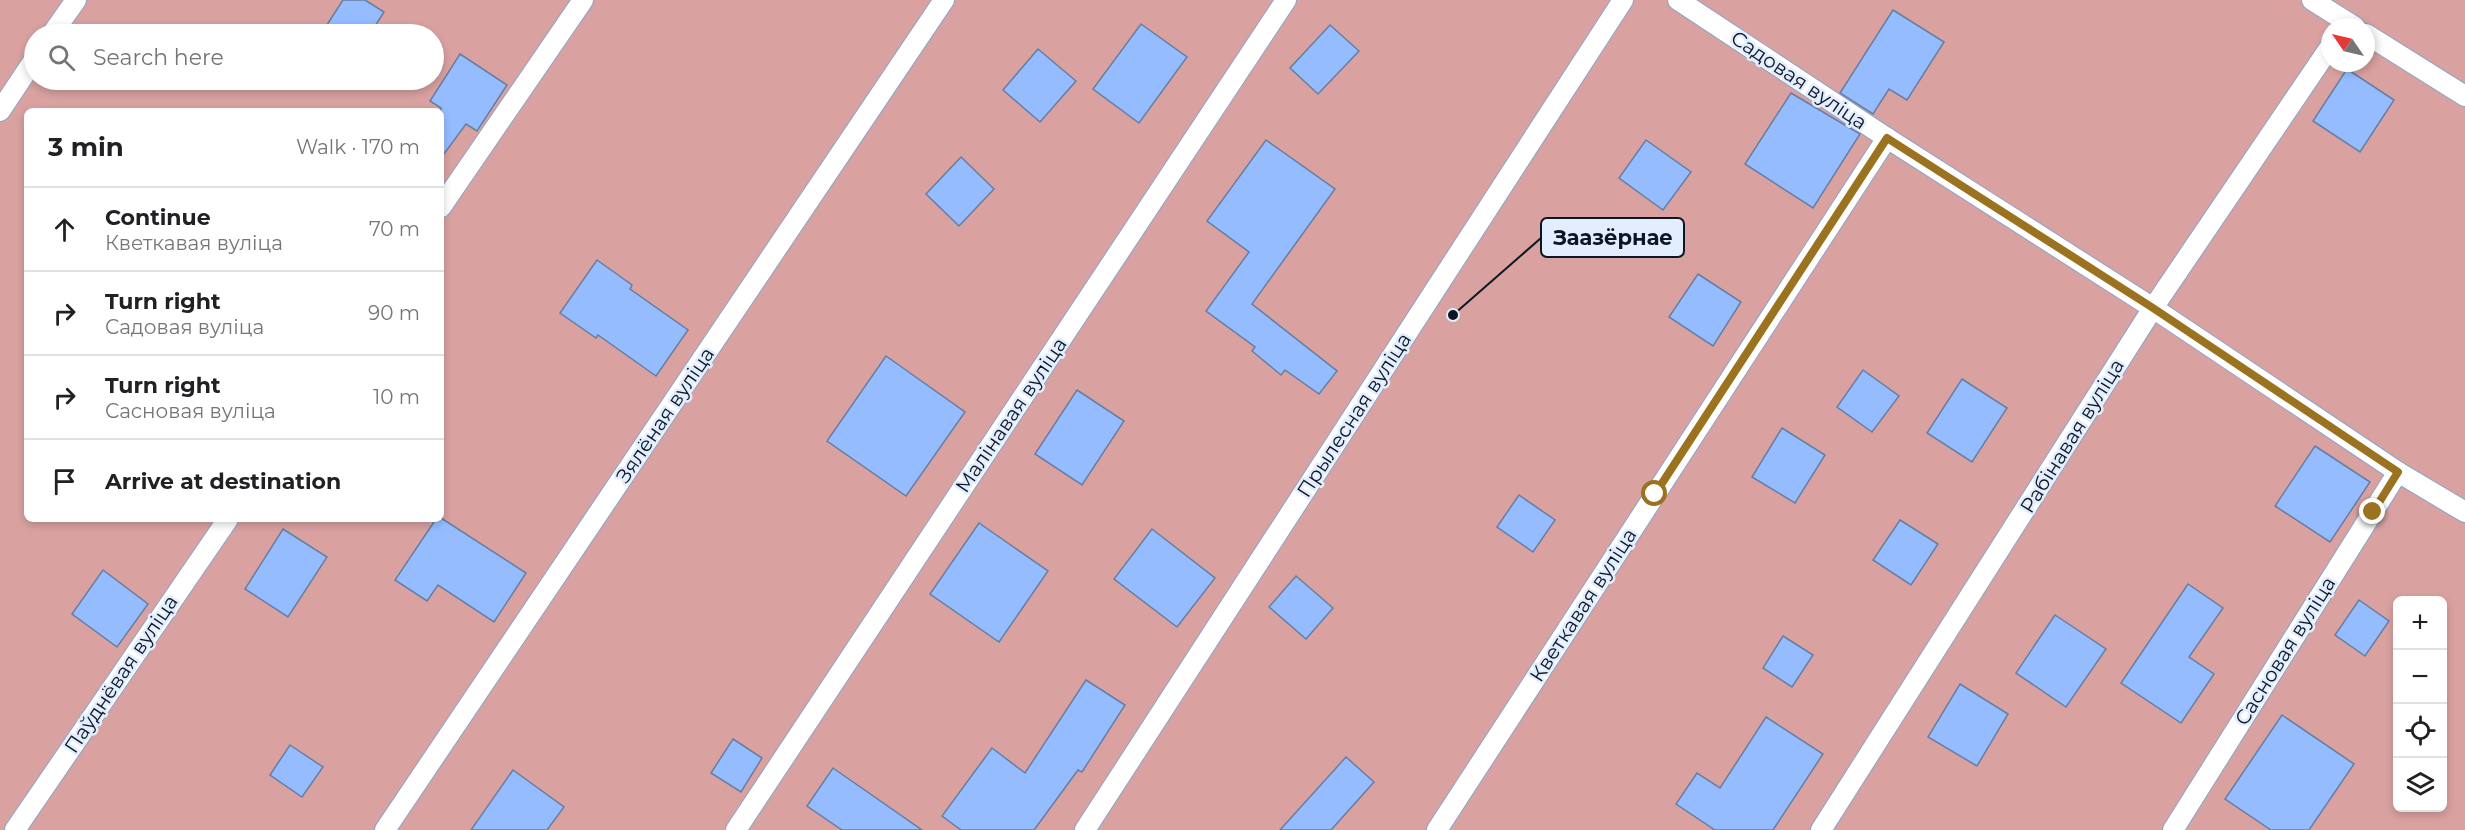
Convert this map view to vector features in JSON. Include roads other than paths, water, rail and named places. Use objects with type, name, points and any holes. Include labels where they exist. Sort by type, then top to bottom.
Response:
[{"type":"lane","points":[[59,24],[76,0]]},
{"type":"lane","points":[[444,203],[583,0]]},
{"type":"lane","name":"Зялёная вуліца","points":[[385,830],[944,0]]},
{"type":"lane","name":"Малінавая вуліца","points":[[736,830],[1286,0]]},
{"type":"lane","name":"Прылесная вуліца","points":[[1085,830],[1623,0]]},
{"type":"lane","name":"Садовая вуліца","points":[[1678,0],[1887,138],[2153,308],[2398,472],[2465,512]]},
{"type":"lane","points":[[2312,0],[2338,18]]},
{"type":"lane","points":[[2375,40],[2465,96]]},
{"type":"lane","name":"Рабінавая вуліца","points":[[1821,830],[2153,308],[2321,60]]},
{"type":"lane","points":[[0,111],[24,75]]},
{"type":"lane","name":"Кветкавая вуліца","points":[[1437,830],[1887,138]]},
{"type":"lane","name":"Сасновая вуліца","points":[[2173,830],[2398,472]]},
{"type":"lane","name":"Паўднёвая вуліца","points":[[15,830],[226,522]]},
{"type":"place","name":"Заазёрнае","points":[[1453,315]]}]
